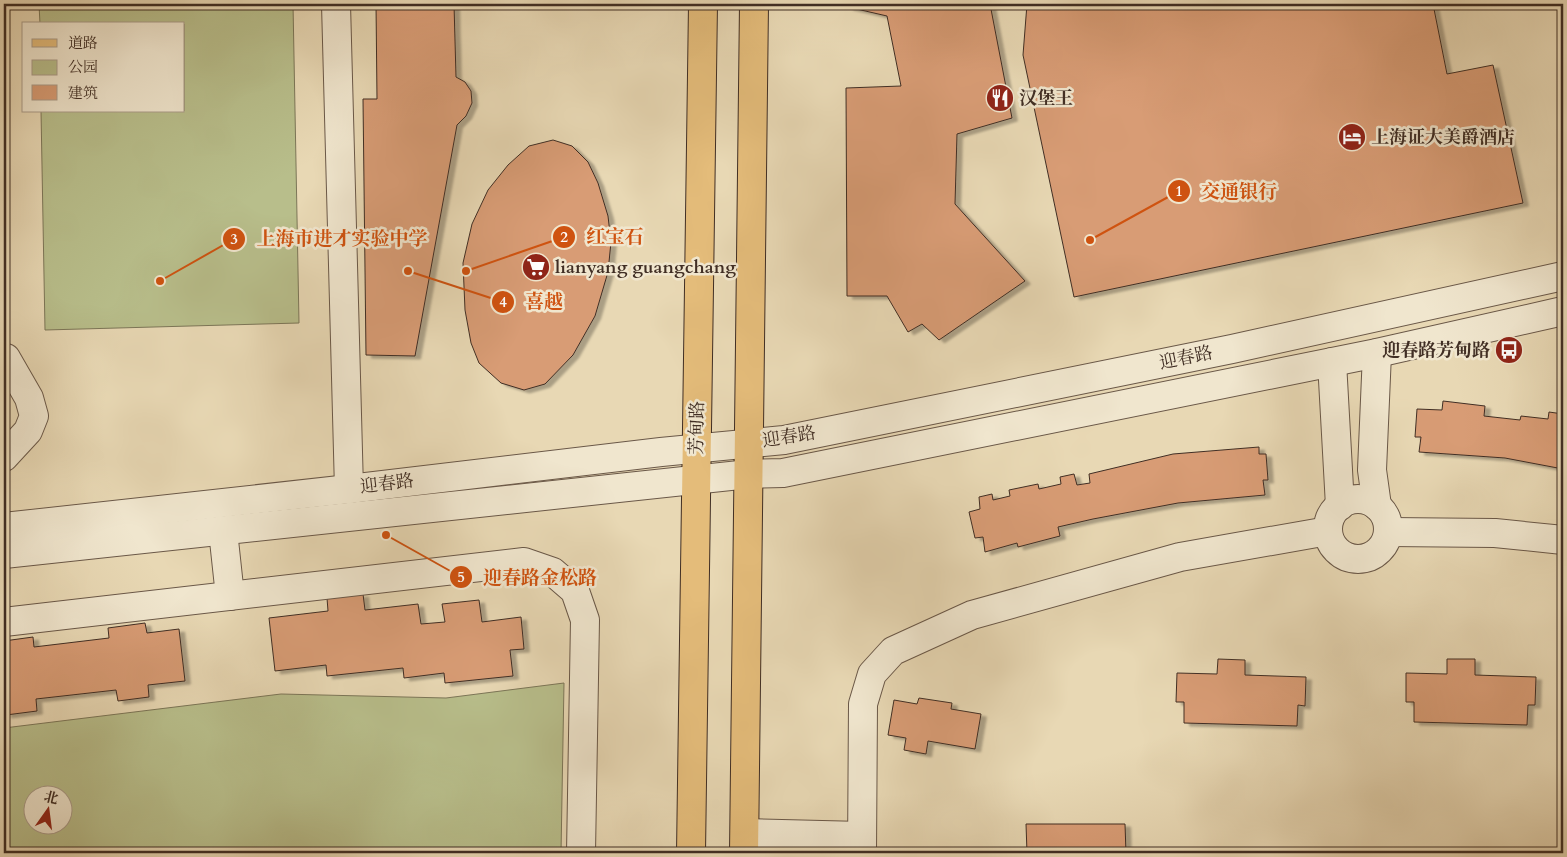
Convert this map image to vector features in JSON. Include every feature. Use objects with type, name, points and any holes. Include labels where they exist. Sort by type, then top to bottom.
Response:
[{"type":"main road","name":"芳甸路","points":[[691,853],[703,4]]},
{"type":"main road","points":[[745,843],[754,4]]},
{"type":"street","points":[[336,4],[349,489]]},
{"type":"street","name":"迎春路","points":[[4,527],[697,448],[784,440],[1165,362],[1563,276]]},
{"type":"street","name":"迎春路","points":[[4,554],[696,479],[783,473],[1377,353],[1563,311]]},
{"type":"street","points":[[1377,353],[1372,470],[1377,506]]},
{"type":"street","points":[[4,457],[28,431],[34,416],[29,398],[6,358]]},
{"type":"street","points":[[1332,362],[1340,506]]},
{"type":"street","points":[[1358,499],[1368,501],[1377,506],[1384,513],[1387,522],[1386,542],[1372,556],[1352,559],[1343,555],[1330,541],[1328,531],[1333,513],[1348,501],[1358,499]]},
{"type":"street","points":[[223,531],[230,596]]},
{"type":"street","points":[[745,843],[862,845],[864,704],[872,674],[893,651],[972,615],[1180,557],[1328,531]]},
{"type":"street","points":[[1388,532],[1495,532],[1563,540]]},
{"type":"street","points":[[4,622],[524,562],[553,572],[575,591],[585,620],[581,853]]},
{"type":"green space","points":[[39,4],[293,4],[299,323],[45,330],[41,112],[185,112],[185,22],[40,22]]},
{"type":"green space","points":[[564,683],[561,853],[4,853],[4,728],[281,694],[446,698]]},
{"type":"building","points":[[376,4],[454,4],[456,77],[465,82],[471,91],[472,103],[466,116],[457,125],[415,356],[366,355],[363,99],[377,99]]},
{"type":"building","points":[[849,4],[990,4],[1012,118],[957,134],[955,204],[1025,281],[939,340],[922,324],[908,332],[887,296],[847,296],[846,88],[901,86],[887,16],[848,7]]},
{"type":"building","points":[[1027,4],[1433,4],[1447,74],[1493,65],[1523,203],[1074,297],[1023,55]]},
{"type":"building","name":"lianyang guangchang","points":[[553,140],[572,146],[588,162],[598,183],[608,216],[611,242],[608,272],[595,316],[573,355],[545,384],[524,390],[501,383],[479,363],[471,343],[465,310],[463,263],[472,224],[488,190],[508,165],[529,146]]},
{"type":"building","points":[[1443,401],[1485,406],[1484,416],[1520,420],[1521,416],[1548,419],[1549,412],[1563,414],[1563,469],[1505,458],[1419,452],[1421,437],[1415,437],[1417,409],[1442,410]]},
{"type":"building","points":[[1259,447],[1259,454],[1266,454],[1268,480],[1263,480],[1265,495],[1178,503],[1093,519],[1058,527],[1060,536],[1018,547],[1017,543],[985,552],[983,537],[975,538],[969,512],[980,509],[979,497],[992,494],[993,500],[1010,496],[1009,490],[1038,484],[1039,489],[1061,484],[1060,477],[1074,474],[1077,485],[1090,483],[1089,474],[1173,454]]},
{"type":"building","points":[[363,594],[365,610],[418,604],[421,624],[445,622],[442,604],[479,600],[482,622],[521,617],[524,649],[510,650],[513,676],[445,683],[444,673],[404,678],[403,668],[327,676],[326,665],[275,671],[269,618],[328,611],[327,598]]},
{"type":"building","points":[[145,623],[147,633],[179,629],[185,681],[148,685],[149,697],[118,701],[116,690],[36,699],[37,711],[6,715],[4,703],[4,641],[33,637],[34,647],[109,638],[108,628]]},
{"type":"building","points":[[1218,659],[1245,660],[1245,675],[1306,677],[1305,706],[1298,705],[1297,726],[1184,723],[1184,702],[1176,702],[1177,673],[1217,674]]},
{"type":"building","points":[[1447,659],[1475,659],[1475,675],[1536,677],[1535,705],[1528,705],[1527,725],[1414,722],[1414,702],[1406,702],[1406,673],[1447,674]]},
{"type":"building","points":[[919,698],[952,703],[951,709],[981,714],[975,749],[928,741],[926,754],[904,750],[906,738],[888,735],[894,700],[917,704]]},
{"type":"building","points":[[1026,824],[1125,824],[1126,853],[1027,853]]},
{"type":"place","name":"汉堡王","points":[[1000,98]]},
{"type":"place","name":"上海证大美爵酒店","points":[[1352,137]]},
{"type":"place","name":"交通银行","points":[[1090,240]]},
{"type":"place","name":"lianyang guangchang","points":[[536,267]]},
{"type":"place","name":"喜越","points":[[408,271]]},
{"type":"place","name":"红宝石","points":[[466,271]]},
{"type":"place","name":"上海市进才实验中学","points":[[160,281]]},
{"type":"place","name":"迎春路芳甸路","points":[[1509,350]]},
{"type":"place","name":"迎春路金松路","points":[[386,535]]}]
